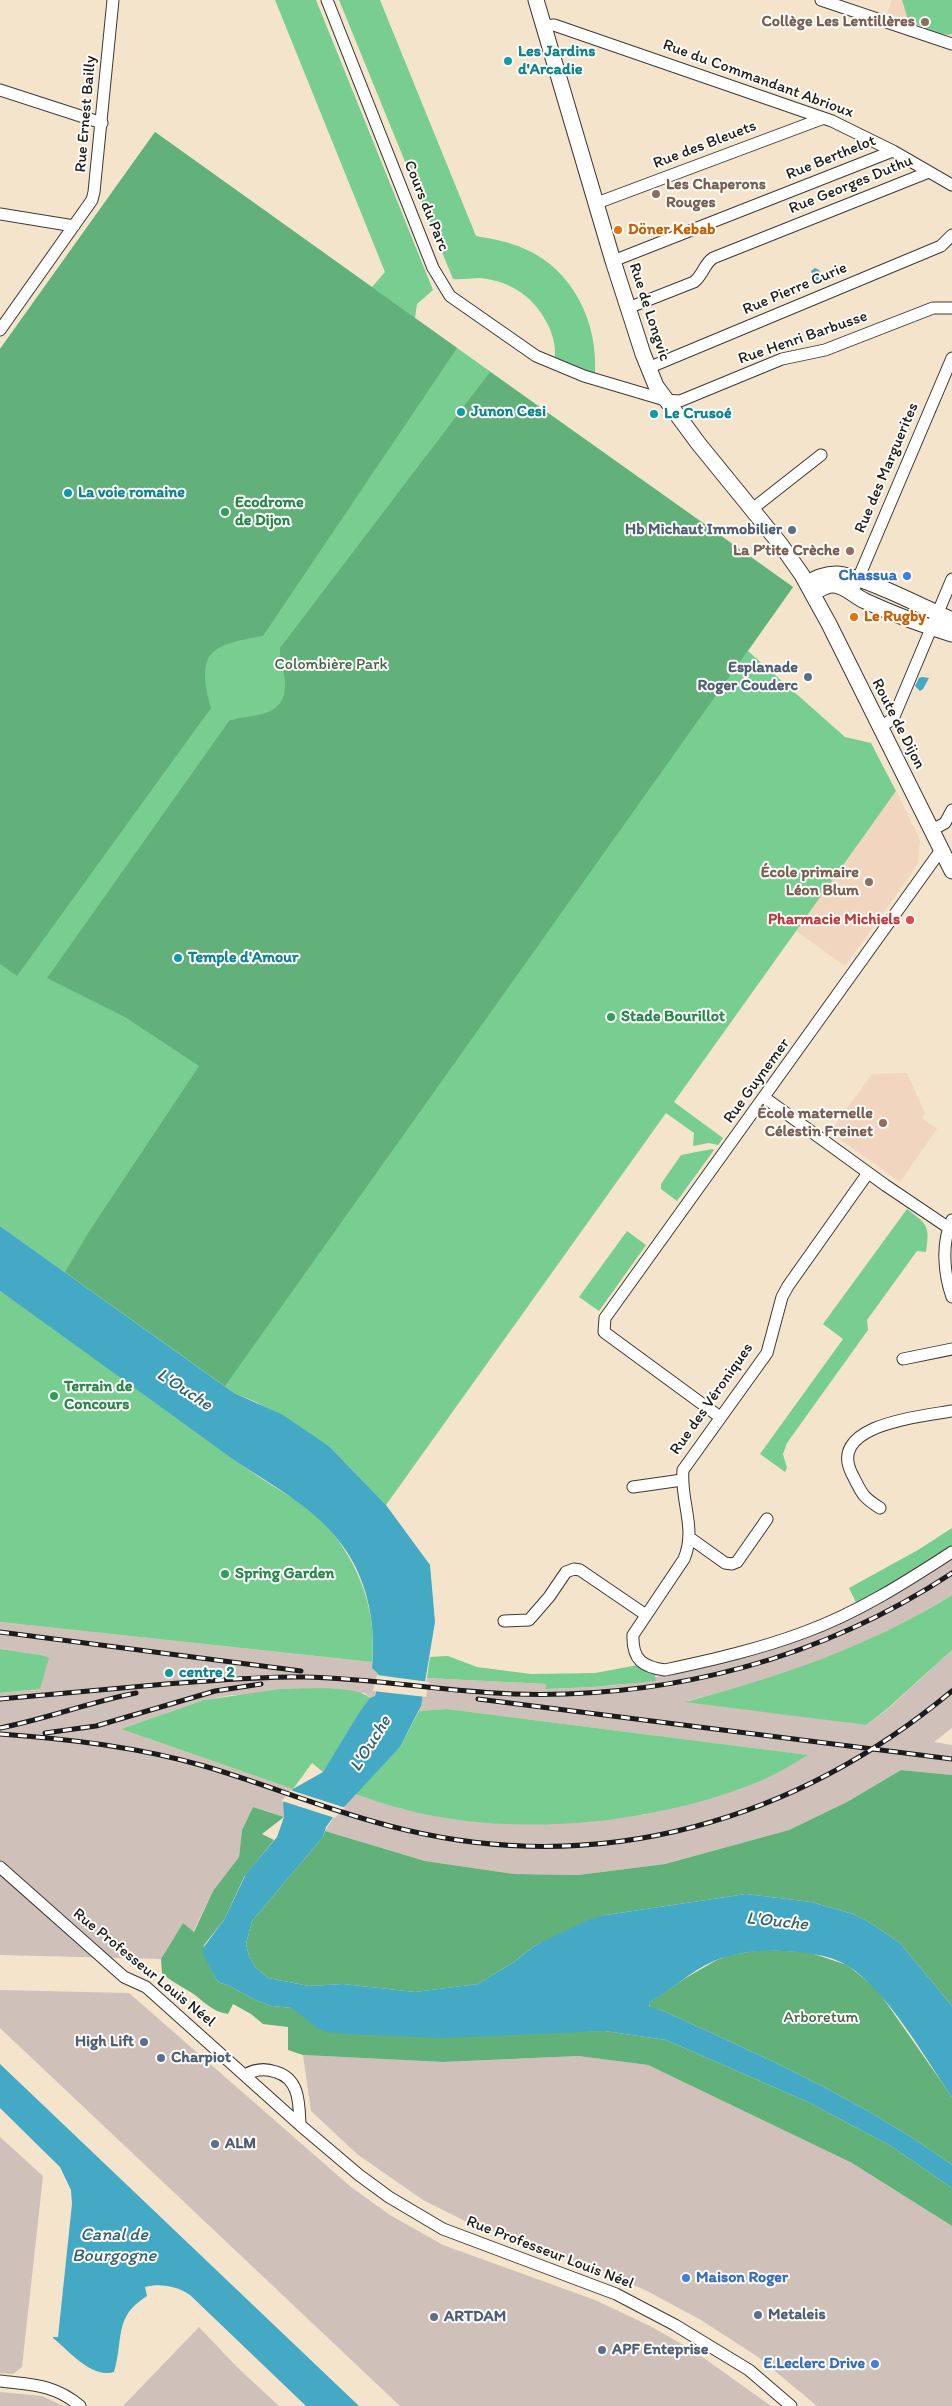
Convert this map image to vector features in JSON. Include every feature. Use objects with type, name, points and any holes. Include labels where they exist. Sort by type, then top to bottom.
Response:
[{"type":"main road","name":"Rue de Longvic","points":[[536,0],[628,308],[648,368],[665,400],[751,510],[781,545],[810,588]]},
{"type":"main road","points":[[810,588],[831,585],[855,586],[952,620]]},
{"type":"main road","points":[[855,586],[862,600],[931,628],[952,634]]},
{"type":"main road","name":"Route de Dijon","points":[[810,588],[952,871]]},
{"type":"street","name":"Rue Ernest Bailly","points":[[0,330],[92,200],[102,123],[113,0]]},
{"type":"street","name":"Cours du Parc","points":[[327,0],[433,268],[450,296],[536,356],[564,369],[665,400]]},
{"type":"street","points":[[820,0],[952,44]]},
{"type":"street","name":"Rue du Commandant Abrioux","points":[[544,26],[554,25],[824,118],[893,151],[952,186]]},
{"type":"street","points":[[0,90],[102,123]]},
{"type":"street","name":"Rue des Bleuets","points":[[597,203],[824,118]]},
{"type":"street","name":"Rue Berthelot","points":[[614,261],[893,151]]},
{"type":"street","name":"Rue Georges Duthu","points":[[628,308],[694,282],[700,278],[708,261],[713,258],[929,172]]},
{"type":"street","points":[[0,214],[74,226]]},
{"type":"street","name":"Rue Pierre Curie","points":[[648,368],[941,246],[952,235]]},
{"type":"street","name":"Rue Henri Barbusse","points":[[665,400],[680,400],[782,359],[825,350],[933,308],[952,308]]},
{"type":"street","name":"Rue des Marguerites","points":[[855,586],[952,358]]},
{"type":"street","points":[[751,510],[821,454]]},
{"type":"street","points":[[880,727],[893,719],[952,579]]},
{"type":"street","points":[[932,830],[945,823],[952,810]]},
{"type":"street","name":"Rue Guynemer","points":[[720,1417],[604,1332],[605,1318],[765,1098],[941,850]]},
{"type":"street","points":[[765,1098],[868,1173],[950,1224],[945,1265],[946,1277],[952,1297]]},
{"type":"street","name":"Rue des Véroniques","points":[[868,1173],[788,1286],[782,1297],[767,1353],[683,1470],[682,1480],[690,1538],[684,1559],[633,1635],[632,1647],[639,1661],[650,1668],[665,1670],[762,1646],[806,1632],[837,1618],[894,1589],[952,1552]]},
{"type":"street","points":[[903,1359],[952,1349]]},
{"type":"street","points":[[880,1508],[864,1498],[849,1469],[847,1460],[849,1451],[861,1434],[879,1426],[952,1411]]},
{"type":"street","points":[[633,1487],[682,1480]]},
{"type":"street","points":[[690,1538],[725,1563],[732,1564],[737,1562],[767,1519]]},
{"type":"street","points":[[504,1621],[528,1620],[549,1597],[566,1572],[574,1569],[580,1570],[646,1615]]},
{"type":"street","name":"Rue Professeur Louis Néel","points":[[0,1867],[124,1977],[146,1987],[358,2175],[424,2218],[463,2237],[616,2294],[675,2325],[749,2370],[791,2406]]},
{"type":"street","points":[[245,2075],[255,2070],[271,2070],[284,2074],[293,2083],[298,2099],[300,2125]]},
{"type":"street","points":[[0,2381],[41,2385],[56,2390],[80,2406]]},
{"type":"shaded area","name":"Collège Les Lentillères","points":[[892,0],[952,0],[952,37],[947,39],[885,18]]},
{"type":"shaded area","name":"École primaire Léon Blum","points":[[896,791],[920,840],[918,864],[845,966],[796,931]]},
{"type":"shaded area","name":"École maternelle Célestin Freinet","points":[[907,1073],[925,1113],[922,1118],[937,1129],[900,1182],[830,1132],[872,1074]]},
{"type":"shaded area","points":[[952,1556],[952,1595],[901,1625],[857,1646],[796,1670],[757,1683],[687,1701],[866,1725],[888,1709],[952,1650],[952,1728],[934,1742],[952,1745],[952,1775],[901,1770],[847,1802],[789,1830],[665,1864],[578,1875],[514,1874],[425,1861],[325,1831],[340,1808],[355,1794],[403,1809],[488,1822],[544,1824],[643,1815],[682,1806],[807,1755],[447,1709],[419,1711],[427,1678],[546,1684],[547,1689],[618,1685],[708,1666],[766,1649]]},
{"type":"shaded area","points":[[0,1622],[372,1662],[372,1668],[379,1675],[374,1698],[370,1698],[365,1693],[232,1695],[204,1700],[121,1729],[293,1789],[283,1803],[284,1817],[253,1807],[242,1830],[239,1857],[213,1891],[193,1932],[183,1923],[161,1959],[0,1955],[0,1693],[40,1689],[41,1655],[0,1649]]},
{"type":"shaded area","points":[[0,1990],[129,1993],[351,2187],[390,2215],[443,2245],[595,2300],[650,2326],[694,2351],[771,2406],[400,2406],[0,2028]]},
{"type":"shaded area","points":[[303,2055],[443,2062],[578,2056],[648,2065],[852,2163],[952,2226],[952,2406],[817,2406],[758,2357],[701,2320],[649,2292],[603,2271],[465,2221],[423,2200],[357,2154],[311,2111]]},
{"type":"shaded area","points":[[0,2137],[43,2176],[22,2367],[13,2374],[0,2373]]},
{"type":"shaded area","points":[[199,2327],[237,2367],[279,2406],[123,2406]]},
{"type":"shaded area","points":[[0,2392],[42,2396],[63,2406],[0,2406]]},
{"type":"green space","name":"Colombière Park","points":[[275,0],[316,0],[433,290],[417,304],[415,318],[793,587],[748,651],[845,737],[871,743],[896,791],[674,1102],[723,1138],[718,1145],[709,1143],[693,1146],[694,1133],[666,1113],[386,1505],[330,1447],[256,1402],[234,1393],[0,1226],[0,349],[155,132],[372,287],[385,272]]},
{"type":"green space","points":[[339,0],[380,0],[476,236],[525,249],[542,258],[557,270],[569,284],[587,317],[595,354],[595,373],[554,360],[554,343],[544,317],[530,300],[512,287],[480,278],[453,279]]},
{"type":"green space","name":"Collège Les Lentillères","points":[[902,0],[952,0],[952,34],[934,33],[919,25],[910,26]]},
{"type":"green space","points":[[155,132],[457,348],[263,636],[230,643],[211,654],[205,674],[211,708],[17,976],[0,964],[0,349]]},
{"type":"green space","points":[[490,372],[793,587],[225,1386],[65,1272],[90,1230],[199,1066],[125,1017],[47,978],[229,721],[266,713],[280,703],[284,695],[285,683],[280,648]]},
{"type":"green space","points":[[714,1150],[677,1201],[661,1189],[661,1184],[681,1155]]},
{"type":"green space","points":[[907,1209],[926,1227],[928,1237],[926,1252],[917,1251],[867,1320],[868,1330],[787,1443],[783,1454],[787,1468],[785,1472],[760,1454],[843,1339],[823,1324]]},
{"type":"green space","points":[[627,1231],[646,1245],[599,1311],[579,1297]]},
{"type":"green space","points":[[0,1291],[243,1466],[303,1506],[325,1524],[344,1549],[360,1579],[370,1611],[373,1645],[372,1662],[0,1622]]},
{"type":"green space","points":[[952,1528],[952,1556],[860,1611],[849,1588],[918,1550]]},
{"type":"green space","points":[[952,1595],[952,1650],[887,1709],[866,1725],[685,1702],[755,1682],[823,1659],[921,1614]]},
{"type":"green space","points":[[0,1649],[41,1655],[49,1658],[40,1689],[0,1693]]},
{"type":"green space","points":[[448,1656],[477,1667],[531,1674],[595,1673],[638,1665],[655,1674],[656,1681],[546,1689],[546,1684],[427,1678],[430,1657]]},
{"type":"green space","points":[[281,1689],[341,1689],[363,1694],[370,1698],[323,1772],[312,1763],[293,1789],[121,1729],[204,1700]]},
{"type":"green space","points":[[447,1709],[808,1755],[765,1779],[724,1794],[679,1807],[633,1816],[586,1822],[539,1825],[492,1823],[446,1818],[403,1809],[355,1794],[400,1747],[419,1711]]},
{"type":"green space","points":[[901,1770],[952,1775],[952,2006],[900,1943],[869,1922],[853,1914],[811,1902],[746,1894],[606,1915],[534,1946],[514,1962],[478,1984],[415,1992],[343,1984],[309,1986],[268,1978],[255,1967],[249,1956],[246,1944],[252,1921],[323,1837],[325,1831],[425,1861],[514,1874],[578,1875],[665,1864],[789,1830],[847,1802]]},
{"type":"green space","points":[[253,1807],[284,1817],[262,1834],[274,1840],[244,1877],[224,1920],[204,1945],[203,1951],[216,1979],[220,1983],[272,2006],[545,2032],[605,2031],[666,2040],[808,2102],[891,2146],[952,2188],[952,2226],[852,2163],[648,2065],[578,2056],[443,2062],[303,2055],[288,2050],[288,2027],[263,2024],[251,2014],[233,2004],[228,2014],[213,2009],[162,1973],[161,1959],[183,1923],[194,1932],[213,1891],[239,1857],[242,1830]]},
{"type":"green space","name":"Arboretum","points":[[762,1950],[808,1952],[847,1965],[876,1988],[952,2097],[952,2165],[883,2120],[811,2080],[661,2010],[649,2008],[650,2002],[715,1961],[729,1955]]},
{"type":"water","points":[[815,268],[819,270],[824,282],[817,285],[811,271]]},
{"type":"water","points":[[919,678],[929,678],[920,691],[915,686]]},
{"type":"water","name":"L'Ouche","points":[[0,1226],[234,1393],[283,1415],[330,1447],[386,1505],[430,1565],[435,1622],[421,1706],[400,1747],[344,1807],[340,1808],[326,1827],[323,1837],[252,1921],[246,1944],[249,1956],[255,1967],[268,1978],[309,1986],[343,1984],[415,1992],[478,1984],[514,1962],[534,1946],[588,1920],[606,1915],[746,1894],[811,1902],[853,1914],[869,1922],[900,1943],[952,2006],[952,2097],[904,2026],[877,1991],[848,1966],[825,1956],[799,1952],[756,1951],[731,1956],[714,1961],[697,1970],[650,2002],[649,2007],[661,2010],[774,2062],[883,2120],[952,2165],[952,2188],[891,2146],[808,2102],[666,2040],[605,2031],[444,2038],[326,2032],[316,2027],[292,2008],[272,2006],[255,2000],[228,1985],[220,1983],[216,1979],[203,1954],[203,1948],[224,1920],[246,1874],[277,1837],[284,1817],[283,1803],[293,1789],[323,1772],[359,1713],[370,1698],[375,1696],[379,1675],[372,1668],[372,1622],[366,1593],[355,1565],[347,1552],[322,1522],[308,1510],[227,1455],[0,1291]]},
{"type":"water","name":"Canal de Bourgogne","points":[[0,2064],[359,2406],[306,2406],[190,2295],[180,2289],[168,2286],[145,2287],[147,2296],[129,2312],[124,2321],[114,2372],[106,2373],[89,2368],[53,2338],[68,2204],[61,2176],[0,2114]]},
{"type":"pier","points":[[377,1675],[429,1682],[426,1697],[373,1691]]},
{"type":"pier","points":[[290,1790],[346,1808],[335,1818],[282,1801]]},
{"type":"pier","points":[[0,2108],[60,2167],[71,2190],[72,2204],[58,2337],[51,2337],[65,2192],[55,2171],[0,2118]]},
{"type":"railway","points":[[0,1699],[166,1684],[287,1677],[330,1678],[462,1691],[514,1694],[572,1694],[630,1689],[686,1681],[742,1668],[797,1650],[851,1629],[902,1603],[952,1573]]},
{"type":"railway","points":[[0,1632],[301,1671]]},
{"type":"railway","points":[[45,1733],[96,1726],[215,1691],[261,1684]]},
{"type":"railway","points":[[0,1734],[52,1738],[103,1745],[179,1759],[355,1816],[406,1830],[480,1843],[553,1846],[625,1841],[695,1826],[763,1804],[829,1774],[892,1736],[952,1691]]},
{"type":"railway","points":[[0,1728],[136,1693]]},
{"type":"railway","points":[[478,1699],[952,1759]]},
{"type":"place","name":"Collège Les Lentillères","points":[[925,22]]},
{"type":"place","name":"Les Jardins d'Arcadie","points":[[508,61]]},
{"type":"place","name":"Les Chaperons Rouges","points":[[656,194]]},
{"type":"place","name":"Döner Kebab","points":[[618,230]]},
{"type":"place","name":"Junon Cesi","points":[[461,412]]},
{"type":"place","name":"Le Crusoé","points":[[654,414]]},
{"type":"place","name":"La voie romaine","points":[[68,493]]},
{"type":"place","name":"Ecodrome de Dijon","points":[[225,512]]},
{"type":"place","name":"Hb Michaut Immobilier","points":[[792,530]]},
{"type":"place","name":"La P’tite Crèche","points":[[850,551]]},
{"type":"place","name":"Chassua","points":[[907,576]]},
{"type":"place","name":"Le Rugby","points":[[854,617]]},
{"type":"place","name":"Esplanade Roger Couderc","points":[[808,677]]},
{"type":"place","name":"École primaire Léon Blum","points":[[869,882]]},
{"type":"place","name":"Pharmacie Michiels","points":[[910,920]]},
{"type":"place","name":"Temple d'Amour","points":[[178,958]]},
{"type":"place","name":"Stade Bourillot","points":[[611,1017]]},
{"type":"place","name":"École maternelle Célestin Freinet","points":[[883,1123]]},
{"type":"place","name":"Terrain de Concours","points":[[54,1396]]},
{"type":"place","name":"Spring Garden","points":[[225,1574]]},
{"type":"place","name":"centre 2","points":[[169,1673]]},
{"type":"place","name":"High Lift","points":[[144,2042]]},
{"type":"place","name":"Charpiot","points":[[161,2058]]},
{"type":"place","name":"ALM","points":[[215,2144]]},
{"type":"place","name":"Maison Roger","points":[[686,2278]]},
{"type":"place","name":"Metaleis","points":[[758,2315]]},
{"type":"place","name":"ARTDAM","points":[[434,2317]]},
{"type":"place","name":"APF Enteprise","points":[[602,2350]]},
{"type":"place","name":"E.Leclerc Drive","points":[[875,2364]]}]
